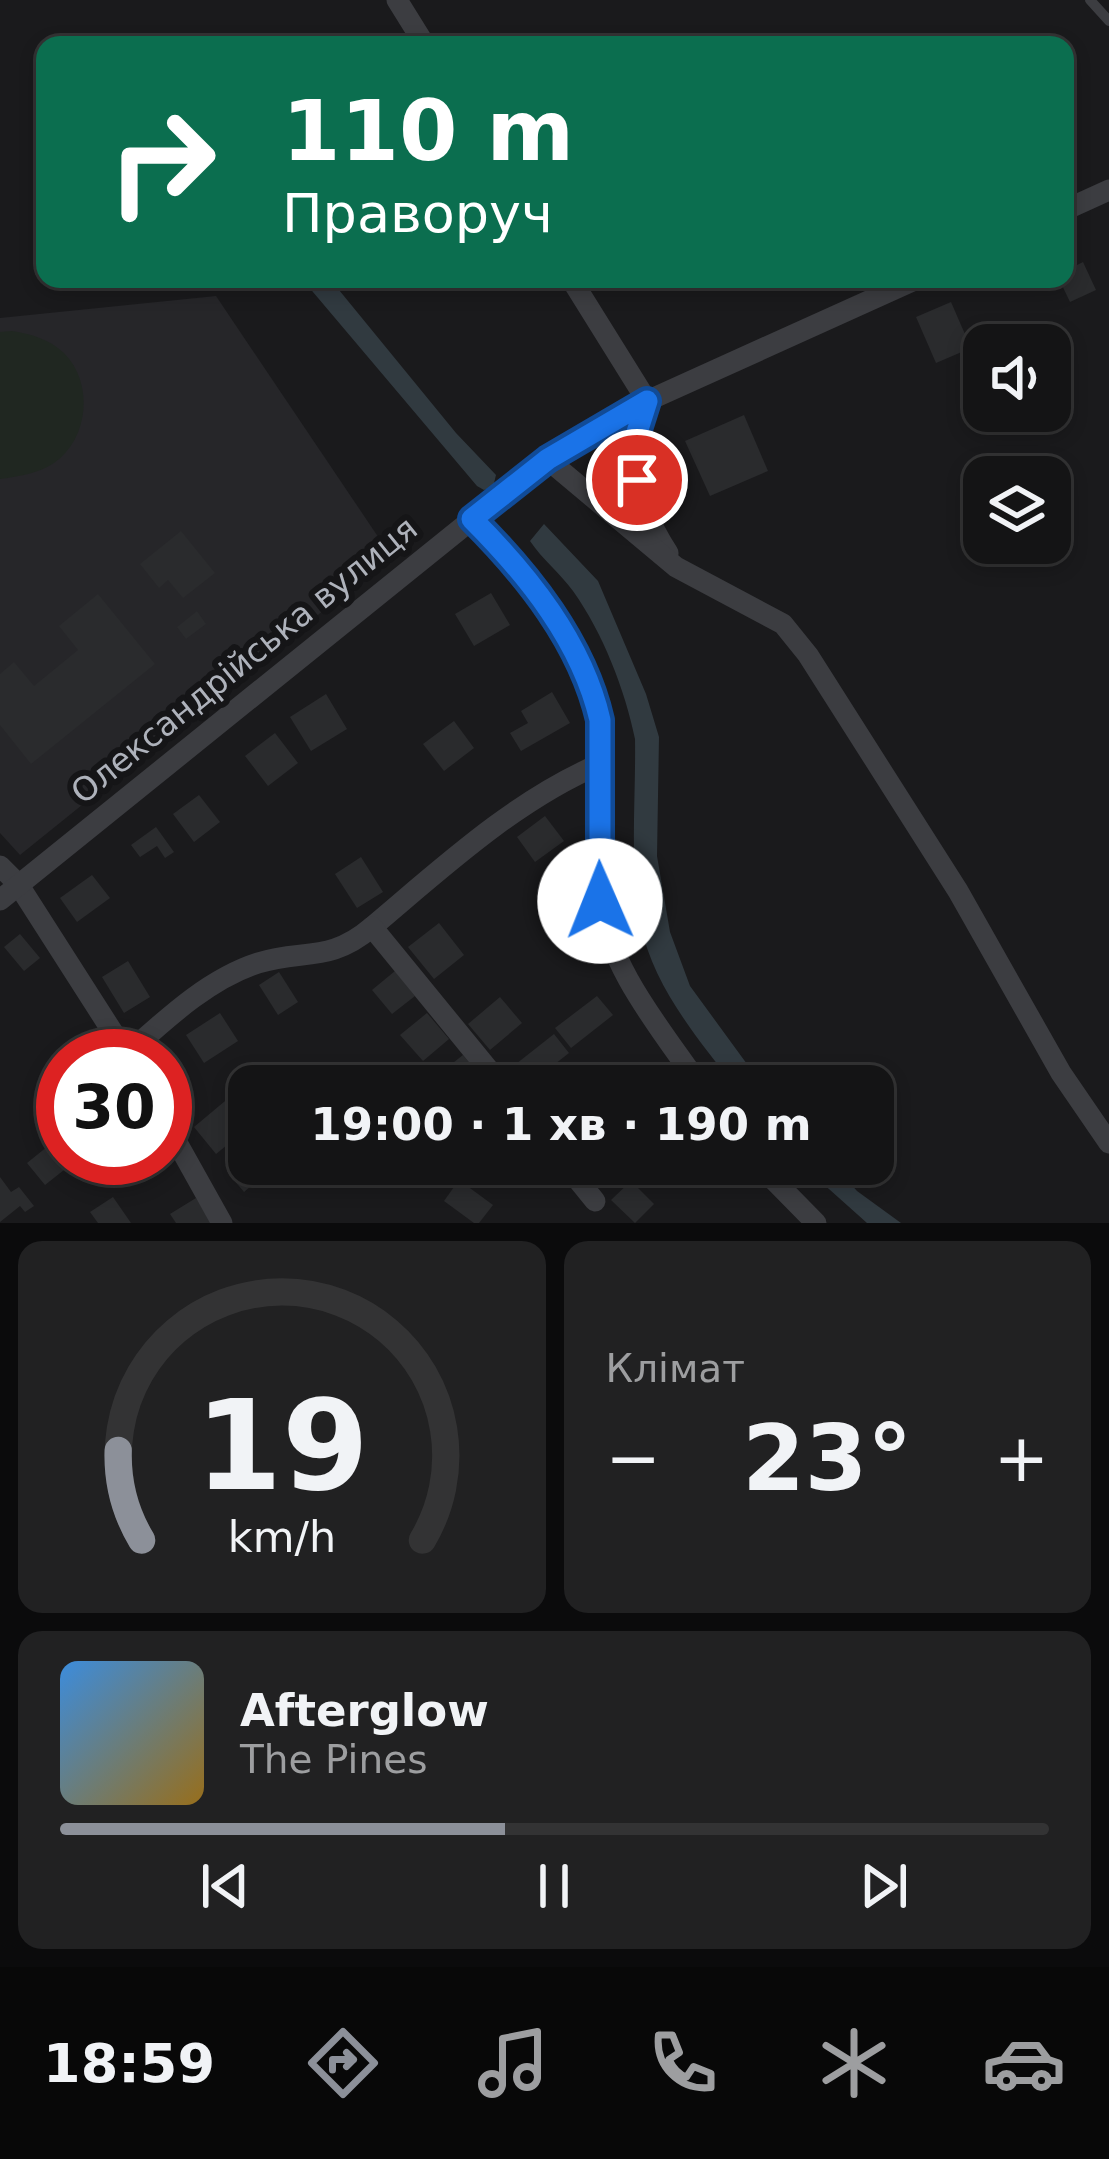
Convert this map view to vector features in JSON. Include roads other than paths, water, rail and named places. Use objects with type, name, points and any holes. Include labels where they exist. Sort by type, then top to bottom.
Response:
[{"type":"street","points":[[397,0],[419,36]]},
{"type":"street","points":[[1074,206],[1109,190]]},
{"type":"street","points":[[577,288],[647,401],[631,451],[657,536],[676,566]]},
{"type":"street","name":"Олександрійська вулиця","points":[[0,900],[548,459],[647,401],[897,288]]},
{"type":"street","points":[[548,459],[676,566],[783,624],[808,655],[958,891],[1061,1073],[1109,1143]]},
{"type":"street","points":[[472,519],[532,588],[578,658],[594,693],[600,720],[600,901],[632,983],[686,1065]]},
{"type":"street","points":[[160,1029],[217,982],[260,962],[325,953],[355,941],[531,802],[600,764]]},
{"type":"street","points":[[0,866],[18,884],[111,1029]]},
{"type":"street","points":[[372,927],[485,1065]]},
{"type":"street","points":[[192,1169],[222,1223]]},
{"type":"street","points":[[582,1185],[595,1201]]},
{"type":"street","points":[[779,1185],[816,1223]]},
{"type":"lane","points":[[1090,0],[1109,21]]}]
